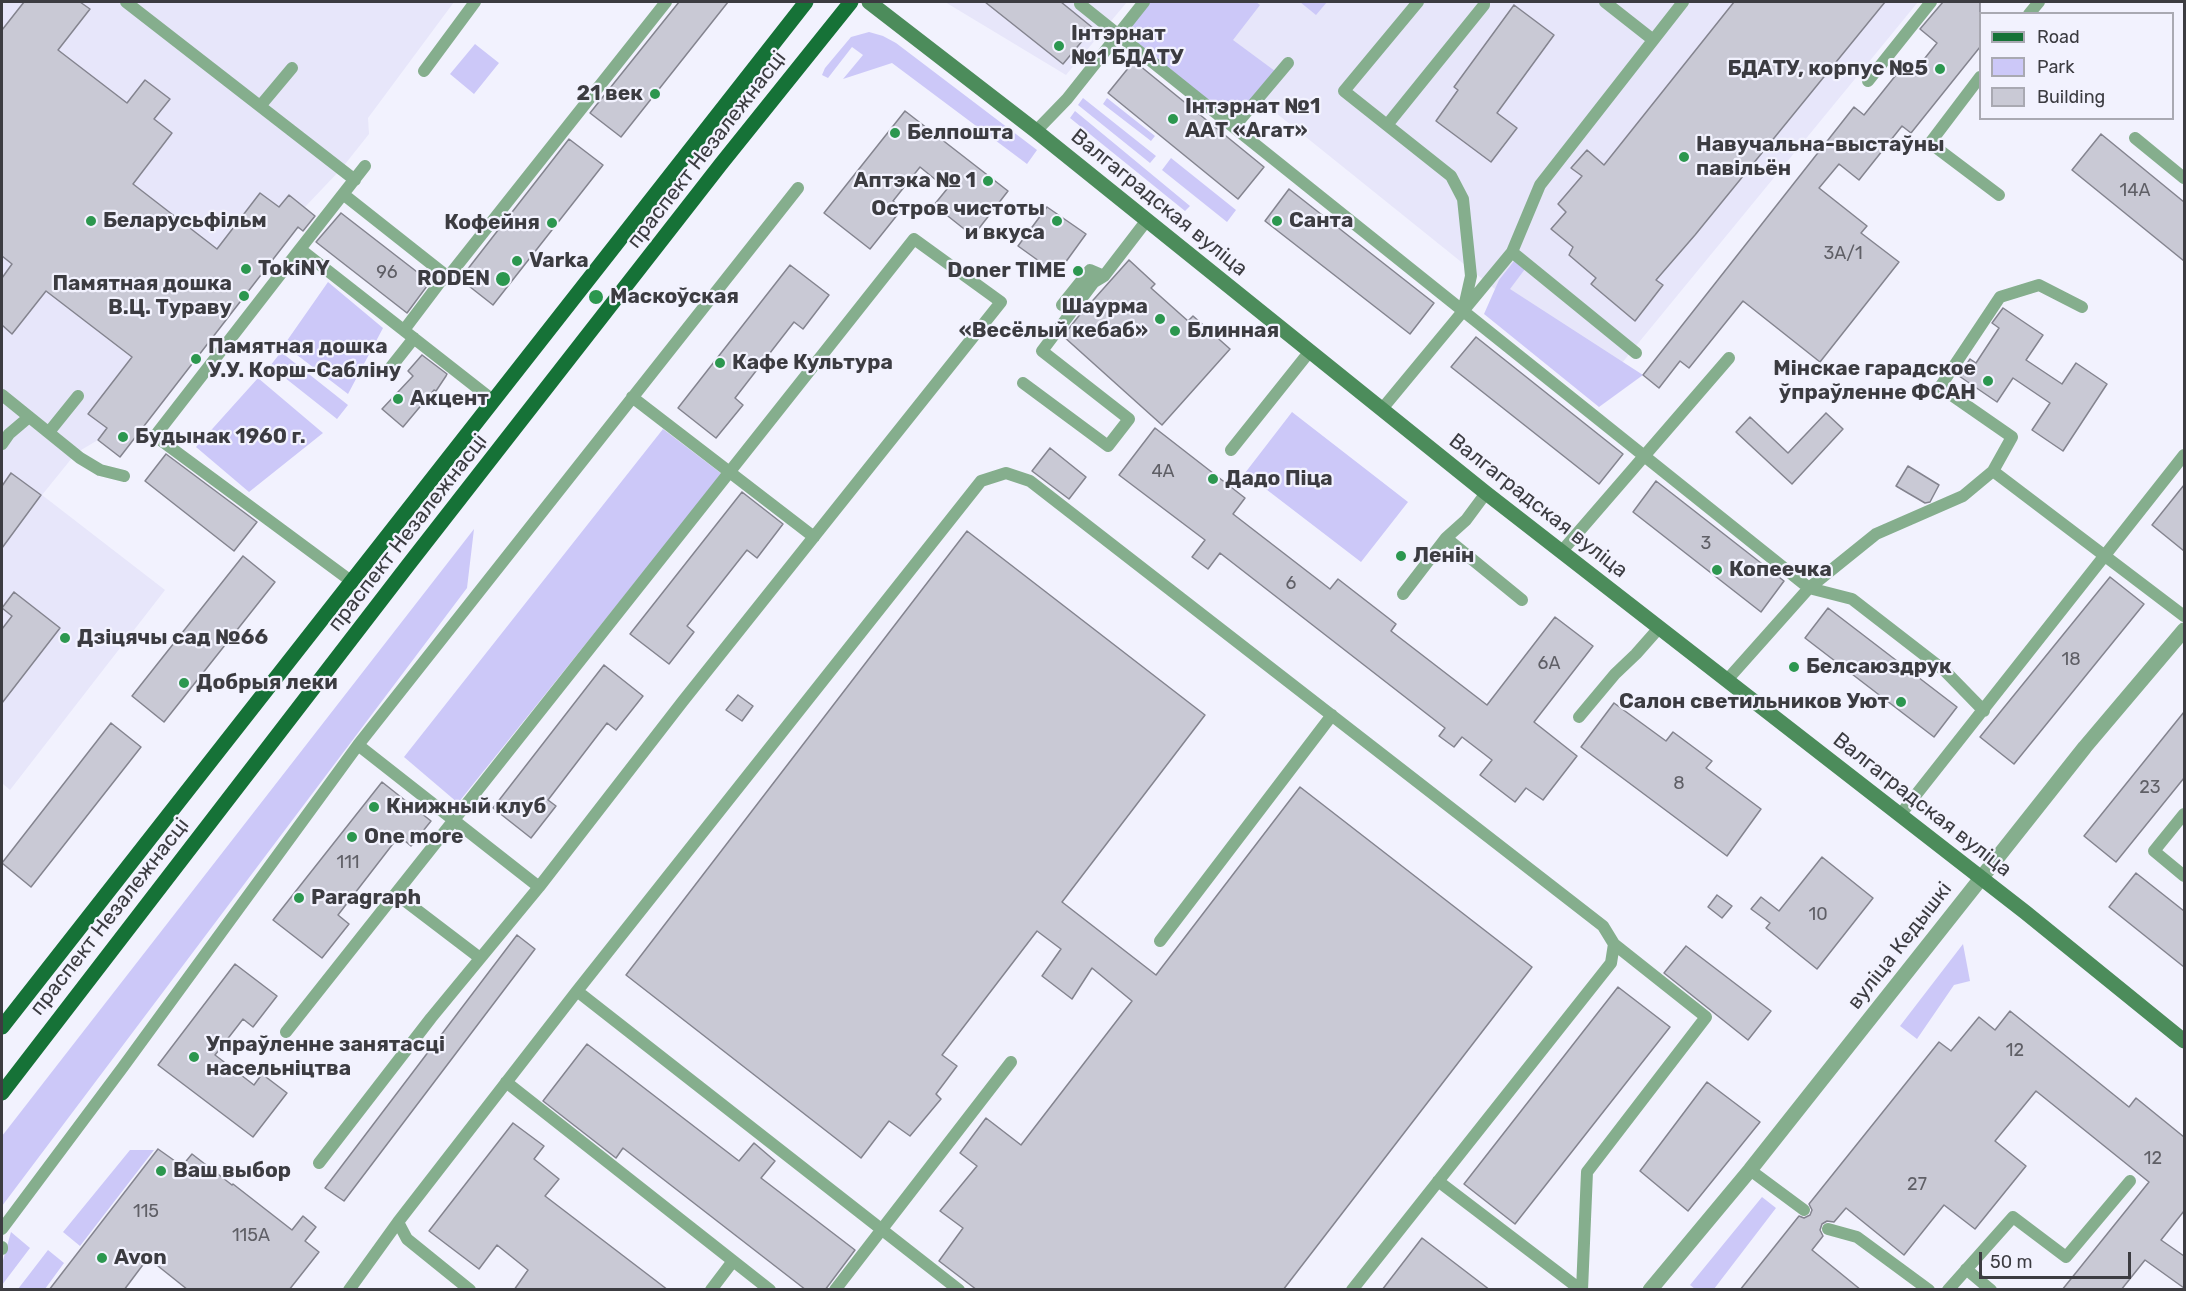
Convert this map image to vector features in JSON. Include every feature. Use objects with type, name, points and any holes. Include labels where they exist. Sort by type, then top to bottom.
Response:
[{"type":"main road","name":"праспект Незалежнасці","points":[[2,1027],[806,2]]},
{"type":"main road","name":"праспект Незалежнасці","points":[[2,1093],[416,555],[851,2]]},
{"type":"main road","name":"Валгаградская вуліца","points":[[869,2],[1036,131],[1486,494],[2025,912],[2184,1041]]},
{"type":"street","name":"вуліца Кедышкі","points":[[1650,1290],[1750,1170],[2085,747],[2184,630]]},
{"type":"lane","points":[[126,2],[261,105],[354,180]]},
{"type":"lane","points":[[424,71],[475,2]]},
{"type":"lane","points":[[404,330],[666,2]]},
{"type":"lane","points":[[1082,2],[1080,4],[1117,34],[1809,588],[1852,599],[1945,671],[1984,711]]},
{"type":"lane","points":[[1036,131],[1067,99],[1144,2]]},
{"type":"lane","points":[[1418,2],[1344,92],[1451,176],[1463,199],[1471,276],[1463,311]]},
{"type":"lane","points":[[1387,125],[1484,5],[1484,2]]},
{"type":"lane","points":[[1382,409],[1512,252],[1540,186],[1683,2]]},
{"type":"lane","points":[[1868,81],[1931,2]]},
{"type":"lane","points":[[1612,3],[1652,39]]},
{"type":"lane","points":[[1234,127],[1288,63]]},
{"type":"lane","points":[[261,105],[292,69]]},
{"type":"lane","points":[[1979,78],[1930,143],[1999,195]]},
{"type":"lane","points":[[2135,138],[2184,178]]},
{"type":"lane","points":[[351,581],[154,436],[365,166]]},
{"type":"lane","points":[[2,1229],[358,745],[798,188]]},
{"type":"lane","points":[[343,194],[448,277]]},
{"type":"lane","points":[[1023,383],[1108,446],[1130,419],[1042,351],[1147,220]]},
{"type":"lane","points":[[286,1032],[914,239],[1001,302],[319,1163]]},
{"type":"lane","points":[[300,249],[494,400]]},
{"type":"lane","points":[[1512,252],[1636,353]]},
{"type":"lane","points":[[1062,305],[1090,270],[1104,276]]},
{"type":"lane","points":[[1727,680],[1809,588],[1876,534],[1963,496],[1993,471],[2012,437],[1940,387],[2000,297],[2039,285],[2082,307]]},
{"type":"lane","points":[[391,367],[414,338]]},
{"type":"lane","points":[[1231,450],[1310,351]]},
{"type":"lane","points":[[1562,551],[1729,358]]},
{"type":"lane","points":[[2,395],[80,458],[100,470],[124,476]]},
{"type":"lane","points":[[49,432],[78,396]]},
{"type":"lane","points":[[632,397],[814,537]]},
{"type":"lane","points":[[2,444],[9,434],[29,417]]},
{"type":"lane","points":[[1900,815],[2184,455]]},
{"type":"lane","points":[[1993,471],[2184,616]]},
{"type":"lane","points":[[349,1290],[398,1222],[577,991],[981,481],[1006,473],[1030,482],[1332,715],[1603,926],[1614,944],[1706,1017],[1587,1172],[1581,1290]]},
{"type":"lane","points":[[1403,594],[1446,538],[1466,520],[1486,494]]},
{"type":"lane","points":[[1446,538],[1522,600]]},
{"type":"lane","points":[[1580,717],[1615,674],[1659,628]]},
{"type":"lane","points":[[1160,941],[1332,715]]},
{"type":"lane","points":[[358,745],[539,887]]},
{"type":"lane","points":[[2184,814],[2154,851],[2184,876]]},
{"type":"lane","points":[[396,894],[480,958]]},
{"type":"lane","points":[[1352,1290],[1611,963],[1614,944]]},
{"type":"lane","points":[[577,991],[959,1290]]},
{"type":"lane","points":[[835,1290],[1011,1062]]},
{"type":"lane","points":[[506,1082],[770,1290]]},
{"type":"lane","points":[[1750,1170],[1804,1210]]},
{"type":"lane","points":[[1438,1181],[1581,1290]]},
{"type":"lane","points":[[1948,1290],[2013,1217],[2066,1257],[2130,1181]]},
{"type":"lane","points":[[398,1222],[407,1239],[470,1290]]},
{"type":"lane","points":[[1828,1229],[1857,1237],[1929,1290]]},
{"type":"lane","points":[[711,1290],[733,1261]]},
{"type":"lane","points":[[1966,1269],[1991,1290]]},
{"type":"shaded area","points":[[2,2],[454,2],[368,118],[369,134],[342,168],[305,207],[310,212],[120,457],[98,440],[76,453],[42,495],[165,590],[10,790],[2,783]]},
{"type":"shaded area","points":[[945,2],[1127,2],[1066,75]]},
{"type":"shaded area","points":[[1138,2],[1918,2],[1608,380]]},
{"type":"green space","points":[[1144,2],[1256,2],[1260,5],[1233,40],[1279,74],[1234,127],[1117,34]]},
{"type":"green space","points":[[1300,2],[1327,2],[1316,15]]},
{"type":"green space","points":[[869,32],[896,43],[1037,150],[1027,164],[892,63],[843,79],[863,55],[852,47],[828,78],[822,75],[825,68],[851,37]]},
{"type":"green space","points":[[475,44],[499,63],[474,94],[450,74]]},
{"type":"green space","points":[[1083,98],[1156,156],[1150,163],[1078,105]]},
{"type":"green space","points":[[1107,98],[1155,136],[1151,141],[1103,104]]},
{"type":"green space","points":[[1075,111],[1190,206],[1185,211],[1070,118]]},
{"type":"green space","points":[[1171,158],[1236,210],[1227,222],[1162,170]]},
{"type":"green space","points":[[1514,261],[1525,269],[1510,289],[1643,375],[1599,407],[1484,314],[1499,280]]},
{"type":"green space","points":[[328,282],[383,328],[348,394],[284,345]]},
{"type":"green space","points":[[281,352],[348,405],[337,419],[270,366]]},
{"type":"green space","points":[[258,378],[323,433],[249,492],[196,447]]},
{"type":"green space","points":[[1292,412],[1408,502],[1361,562],[1245,473]]},
{"type":"green space","points":[[663,429],[722,474],[458,803],[404,757]]},
{"type":"green space","points":[[474,529],[467,588],[2,1206],[2,1136]]},
{"type":"green space","points":[[1963,944],[1970,981],[1954,985],[1917,1039],[1900,1026]]},
{"type":"green space","points":[[130,1150],[154,1150],[80,1246],[63,1232]]},
{"type":"green space","points":[[1762,1197],[1776,1208],[1714,1289],[1695,1289],[1690,1285]]},
{"type":"green space","points":[[11,1232],[30,1248],[2,1285],[2,1264]]},
{"type":"green space","points":[[48,1250],[64,1263],[45,1289],[18,1289]]},
{"type":"building","name":"Беларусьфільм","points":[[24,2],[80,2],[90,9],[58,50],[127,103],[145,80],[170,99],[154,119],[172,133],[133,184],[217,249],[260,193],[279,207],[289,195],[315,216],[303,231],[298,227],[120,457],[98,440],[107,428],[88,414],[132,357],[46,291],[12,334],[2,325],[2,278],[12,264],[2,256],[2,30]]},
{"type":"building","points":[[679,2],[728,2],[621,137],[590,113]]},
{"type":"building","name":"Інтэрнат №1 БДАТУ","points":[[985,2],[1061,2],[1093,28],[1063,64]]},
{"type":"building","name":"Навучальна-выстаўны павільён","points":[[1734,2],[1885,2],[1656,280],[1663,285],[1635,321],[1591,284],[1596,278],[1569,255],[1573,247],[1551,229],[1566,212],[1558,204],[1582,176],[1571,168],[1587,150],[1604,165]]},
{"type":"building","points":[[1943,2],[1980,2],[1979,48],[1911,133],[1902,126],[1859,180],[1839,164],[1819,188],[1867,226],[1861,233],[1899,262],[1820,362],[1743,301],[1689,368],[1680,361],[1659,388],[1643,375],[1854,107],[1864,115],[1904,65],[1913,73],[1937,43],[1920,29]]},
{"type":"building","points":[[1514,5],[1554,35],[1497,113],[1517,128],[1491,162],[1436,121],[1458,90],[1454,87]]},
{"type":"building","name":"Інтэрнат №1 ААТ «Агат»","points":[[1134,61],[1264,167],[1238,199],[1108,93]]},
{"type":"building","points":[[905,111],[1008,191],[973,236],[934,205],[947,189],[920,167],[893,201],[902,209],[870,249],[824,213]]},
{"type":"building","points":[[2101,134],[2184,202],[2184,261],[2072,170]]},
{"type":"building","points":[[569,139],[603,165],[493,305],[460,279]]},
{"type":"building","points":[[1289,189],[1434,303],[1410,334],[1265,221]]},
{"type":"building","points":[[1047,207],[1086,234],[1057,274],[1018,246]]},
{"type":"building","points":[[341,213],[430,282],[407,313],[316,242]]},
{"type":"building","points":[[1129,260],[1155,284],[1151,288],[1188,321],[1193,316],[1230,349],[1162,425],[1063,336]]},
{"type":"building","points":[[790,265],[829,295],[803,329],[794,322],[735,398],[743,405],[716,438],[678,408]]},
{"type":"building","name":"Мінскае гарадское ўпраўленне ФСАН","points":[[2003,308],[2043,335],[2026,360],[2062,384],[2076,363],[2107,384],[2063,451],[2032,430],[2050,403],[2013,378],[1997,402],[1959,376],[1970,359],[1976,363],[1999,328],[1992,323]]},
{"type":"building","points":[[1476,337],[1623,454],[1599,484],[1451,367]]},
{"type":"building","points":[[422,355],[447,374],[436,391],[434,390],[403,427],[382,409],[413,376],[408,371]]},
{"type":"building","points":[[1826,413],[1843,429],[1792,484],[1736,432],[1750,417],[1788,453]]},
{"type":"building","points":[[1155,428],[1245,498],[1233,514],[1330,589],[1338,579],[1396,624],[1391,631],[1487,705],[1555,617],[1593,646],[1534,722],[1577,756],[1543,800],[1526,788],[1515,802],[1480,775],[1492,760],[1462,737],[1454,747],[1439,736],[1445,728],[1220,553],[1208,569],[1192,557],[1205,540],[1119,475]]},
{"type":"building","points":[[1050,448],[1086,477],[1069,499],[1032,471]]},
{"type":"building","points":[[166,454],[257,522],[234,551],[145,481]]},
{"type":"building","points":[[1908,466],[1939,485],[1930,502],[1925,503],[1896,486]]},
{"type":"building","points":[[11,473],[41,495],[2,548],[2,486]]},
{"type":"building","points":[[1656,481],[1784,581],[1761,612],[1633,512]]},
{"type":"building","points":[[2184,485],[2184,551],[2152,525]]},
{"type":"building","points":[[742,492],[783,524],[757,558],[747,550],[687,626],[694,632],[669,664],[630,634]]},
{"type":"building","points":[[967,531],[1205,715],[1062,902],[1156,975],[1300,787],[1532,967],[1283,1290],[977,1290],[939,1261],[963,1228],[940,1211],[977,1166],[960,1153],[986,1118],[1021,1145],[1132,1001],[1092,968],[1072,999],[1042,976],[1061,949],[1037,931],[942,1055],[957,1066],[936,1094],[941,1099],[910,1136],[889,1121],[861,1158],[626,975]]},
{"type":"building","points":[[243,556],[275,582],[164,722],[132,696]]},
{"type":"building","points":[[2110,577],[2144,604],[2014,764],[1980,737]]},
{"type":"building","points":[[14,592],[60,628],[2,703],[2,629],[12,616],[2,608]]},
{"type":"building","points":[[1828,608],[1957,707],[1934,737],[1805,638]]},
{"type":"building","points":[[604,665],[643,696],[616,730],[607,723],[548,800],[556,806],[531,838],[493,808]]},
{"type":"building","points":[[738,695],[753,706],[742,721],[726,710]]},
{"type":"building","points":[[1614,703],[1666,741],[1673,732],[1712,761],[1706,768],[1761,809],[1727,856],[1581,747]]},
{"type":"building","points":[[2184,712],[2184,778],[2116,862],[2084,836]]},
{"type":"building","points":[[111,723],[141,747],[31,887],[2,863]]},
{"type":"building","points":[[382,782],[431,821],[411,846],[399,836],[338,915],[349,924],[322,958],[273,920]]},
{"type":"building","points":[[1822,857],[1873,898],[1817,969],[1766,928],[1770,923],[1751,909],[1761,897],[1779,911]]},
{"type":"building","points":[[2136,873],[2184,911],[2184,967],[2109,907]]},
{"type":"building","points":[[1717,895],[1732,906],[1722,918],[1708,907]]},
{"type":"building","points":[[517,935],[535,949],[344,1201],[325,1188]]},
{"type":"building","points":[[1686,946],[1771,1011],[1748,1040],[1664,973]]},
{"type":"building","points":[[235,964],[277,996],[253,1027],[243,1019],[215,1055],[254,1085],[262,1074],[287,1093],[253,1137],[158,1065]]},
{"type":"building","points":[[1618,987],[1670,1027],[1515,1224],[1464,1184]]},
{"type":"building","points":[[2010,1011],[2129,1107],[2136,1098],[2184,1137],[2184,1211],[2161,1240],[2184,1256],[2184,1288],[2145,1260],[2121,1290],[2062,1290],[2149,1182],[2036,1091],[1995,1141],[2026,1166],[1975,1229],[1944,1205],[1904,1255],[1846,1208],[1834,1222],[1827,1221],[1822,1224],[1820,1230],[1823,1236],[1812,1250],[1861,1290],[1740,1290],[1799,1216],[1804,1218],[1810,1215],[1812,1210],[1809,1204],[1939,1042],[1951,1051],[1979,1017],[1995,1030]]},
{"type":"building","points":[[587,1044],[739,1161],[754,1143],[775,1161],[761,1178],[855,1250],[825,1290],[806,1290],[623,1148],[616,1158],[543,1101]]},
{"type":"building","points":[[1707,1082],[1760,1122],[1688,1211],[1640,1171]]},
{"type":"building","points":[[513,1123],[544,1146],[534,1159],[559,1179],[545,1196],[668,1290],[514,1290],[528,1270],[497,1245],[479,1269],[429,1231]]},
{"type":"building","points":[[158,1149],[182,1166],[192,1154],[292,1230],[303,1216],[316,1227],[305,1241],[319,1252],[289,1290],[188,1290],[148,1258],[124,1290],[49,1290]]},
{"type":"building","points":[[1422,1238],[1490,1290],[1382,1290]]},
{"type":"place","name":"Інтэрнат №1 БДАТУ","points":[[1059,46]]},
{"type":"place","name":"БДАТУ, корпус №5","points":[[1940,69]]},
{"type":"place","name":"21 век","points":[[655,94]]},
{"type":"place","name":"Інтэрнат №1 ААТ «Агат»","points":[[1173,119]]},
{"type":"place","name":"Белпошта","points":[[895,133]]},
{"type":"place","name":"Навучальна-выстаўны павільён","points":[[1684,157]]},
{"type":"place","name":"Аптэка № 1","points":[[988,181]]},
{"type":"place","name":"Беларусьфільм","points":[[91,221]]},
{"type":"place","name":"Остров чистоты и вкуса","points":[[1057,221]]},
{"type":"place","name":"Санта","points":[[1277,221]]},
{"type":"place","name":"Кофейня","points":[[552,223]]},
{"type":"place","name":"Varka","points":[[517,261]]},
{"type":"place","name":"TokiNY","points":[[246,269]]},
{"type":"place","name":"Doner TIME","points":[[1078,271]]},
{"type":"place","name":"RODEN","points":[[503,279]]},
{"type":"place","name":"Памятная дошка В.Ц. Тураву","points":[[244,296]]},
{"type":"place","name":"Маскоўская","points":[[596,297]]},
{"type":"place","name":"Шаурма «Весёлый кебаб»","points":[[1160,319]]},
{"type":"place","name":"Блинная","points":[[1175,331]]},
{"type":"place","name":"Памятная дошка У.У. Корш-Сабліну","points":[[196,359]]},
{"type":"place","name":"Кафе Культура","points":[[720,363]]},
{"type":"place","name":"Мінскае гарадское ўпраўленне ФСАН","points":[[1988,381]]},
{"type":"place","name":"Акцент","points":[[398,399]]},
{"type":"place","name":"Будынак 1960 г.","points":[[123,437]]},
{"type":"place","name":"Дадо Піца","points":[[1213,479]]},
{"type":"place","name":"Ленін","points":[[1401,556]]},
{"type":"place","name":"Копеечка","points":[[1717,570]]},
{"type":"place","name":"Дзіцячы сад №66","points":[[65,638]]},
{"type":"place","name":"Белсаюздрук","points":[[1794,667]]},
{"type":"place","name":"Добрыя леки","points":[[184,683]]},
{"type":"place","name":"Салон светильников Уют","points":[[1901,702]]},
{"type":"place","name":"Книжный клуб","points":[[374,807]]},
{"type":"place","name":"One more","points":[[352,837]]},
{"type":"place","name":"Paragraph","points":[[299,898]]},
{"type":"place","name":"Упраўленне занятасці насельніцтва","points":[[194,1057]]},
{"type":"place","name":"Ваш выбор","points":[[161,1171]]},
{"type":"place","name":"Avon","points":[[102,1258]]}]
